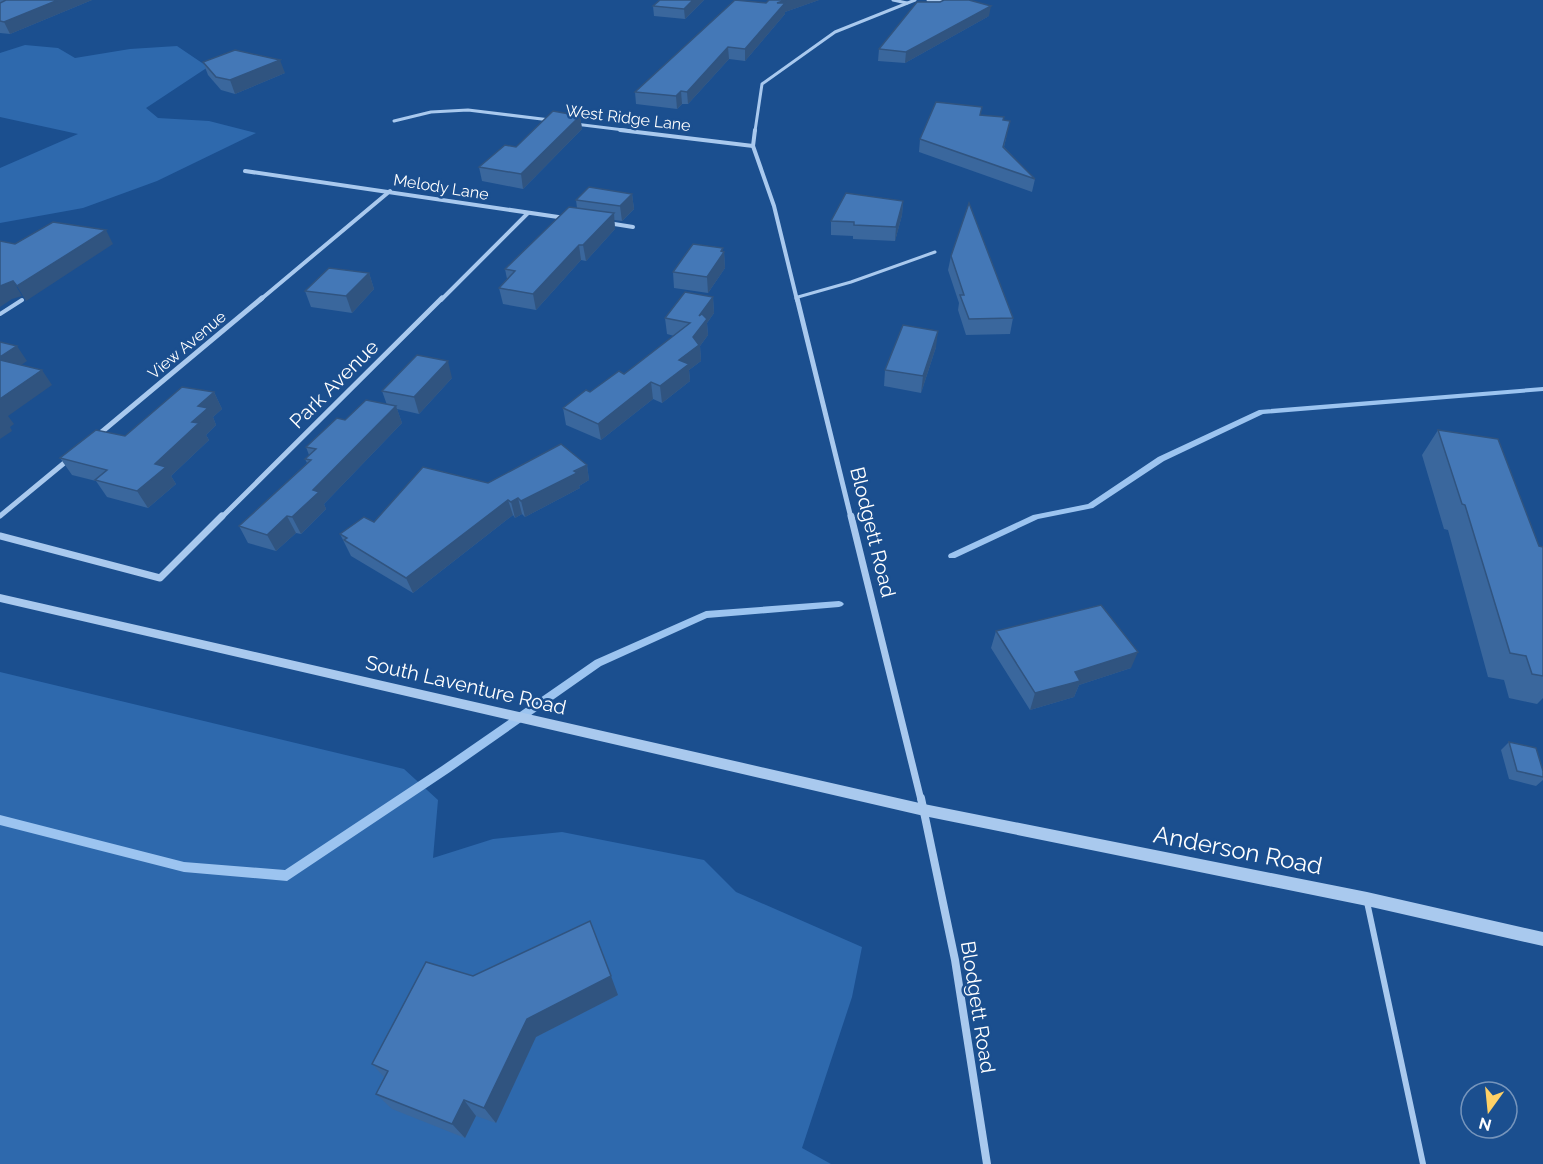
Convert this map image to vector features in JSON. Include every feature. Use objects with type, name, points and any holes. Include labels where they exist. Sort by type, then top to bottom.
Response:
[{"type":"street","points":[[893,0],[912,2]]},
{"type":"street","points":[[927,0],[954,0]]},
{"type":"street","name":"Blodgett Road","points":[[912,2],[848,25],[831,34],[805,50],[762,84],[753,146],[774,206],[798,297],[924,810],[955,960],[987,1164]]},
{"type":"street","name":"West Ridge Lane","points":[[394,121],[431,112],[468,110],[551,121]]},
{"type":"street","name":"West Ridge Lane","points":[[575,124],[753,146]]},
{"type":"street","name":"Melody Lane","points":[[245,171],[575,219]]},
{"type":"street","name":"View Avenue","points":[[91,441],[390,191]]},
{"type":"street","name":"Park Avenue","points":[[0,536],[160,578],[528,213]]},
{"type":"street","points":[[598,222],[633,227]]},
{"type":"street","points":[[0,516],[73,456]]},
{"type":"street","name":"South Laventure Road","points":[[0,598],[924,810]]},
{"type":"street","name":"Anderson Road","points":[[924,810],[1366,899],[1543,939]]},
{"type":"lane","points":[[798,297],[851,282],[935,252]]},
{"type":"lane","points":[[0,314],[22,300]]},
{"type":"lane","points":[[1366,899],[1423,1164]]},
{"type":"shaded area","points":[[25,45],[58,48],[75,58],[130,49],[177,46],[208,67],[146,108],[158,118],[209,121],[256,133],[157,181],[83,208],[0,223],[0,168],[78,134],[0,117],[0,53]]},
{"type":"shaded area","points":[[0,672],[404,769],[438,800],[433,858],[493,839],[562,832],[704,860],[736,892],[862,947],[852,997],[802,1148],[831,1164],[0,1164]]},
{"type":"building","points":[[6,0],[58,0],[4,22],[0,21],[0,3]]},
{"type":"building","points":[[660,0],[693,0],[684,9],[653,6]]},
{"type":"building","points":[[735,0],[766,3],[769,0],[786,0],[777,3],[785,3],[745,49],[728,47],[687,92],[681,91],[676,96],[635,92]]},
{"type":"building","points":[[969,0],[991,6],[906,52],[879,49],[917,2]]},
{"type":"building","points":[[235,50],[280,60],[230,80],[216,77],[203,62]]},
{"type":"building","points":[[936,102],[982,107],[980,115],[1004,117],[1003,120],[1010,121],[1003,147],[1035,179],[920,139]]},
{"type":"building","points":[[553,111],[580,116],[521,174],[479,167],[505,145],[516,147]]},
{"type":"building","points":[[589,187],[632,194],[620,206],[576,200]]},
{"type":"building","points":[[846,193],[903,201],[896,227],[854,225],[854,222],[831,221]]},
{"type":"building","points":[[969,203],[1013,318],[969,319],[960,295],[964,295],[951,256]]},
{"type":"building","points":[[569,207],[614,213],[583,245],[579,245],[533,294],[499,288],[515,271],[505,269]]},
{"type":"building","points":[[53,222],[106,230],[17,286],[13,281],[0,286],[0,241],[15,244]]},
{"type":"building","points":[[693,244],[723,248],[721,251],[724,252],[707,277],[673,272]]},
{"type":"building","points":[[329,268],[369,273],[346,296],[305,291]]},
{"type":"building","points":[[685,292],[713,297],[699,316],[702,314],[707,319],[693,337],[699,345],[679,360],[689,364],[660,386],[651,382],[598,424],[563,408],[586,390],[590,392],[619,371],[624,374],[690,323],[665,318]]},
{"type":"building","points":[[903,325],[938,331],[923,376],[885,370]]},
{"type":"building","points":[[0,342],[17,346],[0,357]]},
{"type":"building","points":[[417,355],[448,361],[414,397],[382,391]]},
{"type":"building","points":[[0,360],[42,370],[0,399]]},
{"type":"building","points":[[182,387],[214,392],[198,406],[208,408],[192,422],[199,423],[155,464],[166,467],[137,491],[95,480],[107,470],[60,458],[96,430],[125,436]]},
{"type":"building","points":[[366,400],[396,406],[313,490],[319,492],[292,517],[287,516],[267,535],[239,526],[311,460],[305,459],[316,449],[306,447],[337,418],[345,420]]},
{"type":"building","points":[[1438,430],[1498,439],[1539,546],[1543,547],[1543,676],[1532,674],[1526,656],[1510,653],[1465,505],[1462,504]]},
{"type":"building","points":[[561,444],[587,465],[574,471],[577,473],[521,501],[518,498],[511,502],[508,500],[406,578],[344,540],[347,538],[340,534],[364,517],[374,522],[423,467],[488,483]]},
{"type":"building","points":[[1101,605],[1138,652],[1075,672],[1080,681],[1035,693],[996,631]]},
{"type":"building","points":[[1509,742],[1536,748],[1543,777],[1517,771]]},
{"type":"building","points":[[590,921],[611,976],[527,1019],[484,1108],[464,1100],[452,1124],[376,1094],[388,1071],[372,1064],[426,962],[473,976]]},
{"type":"waterway","points":[[952,556],[1036,517],[1090,506],[1161,459],[1262,412],[1543,389]]},
{"type":"waterway","points":[[0,820],[184,867],[287,876],[598,663],[706,615],[839,604]]}]
